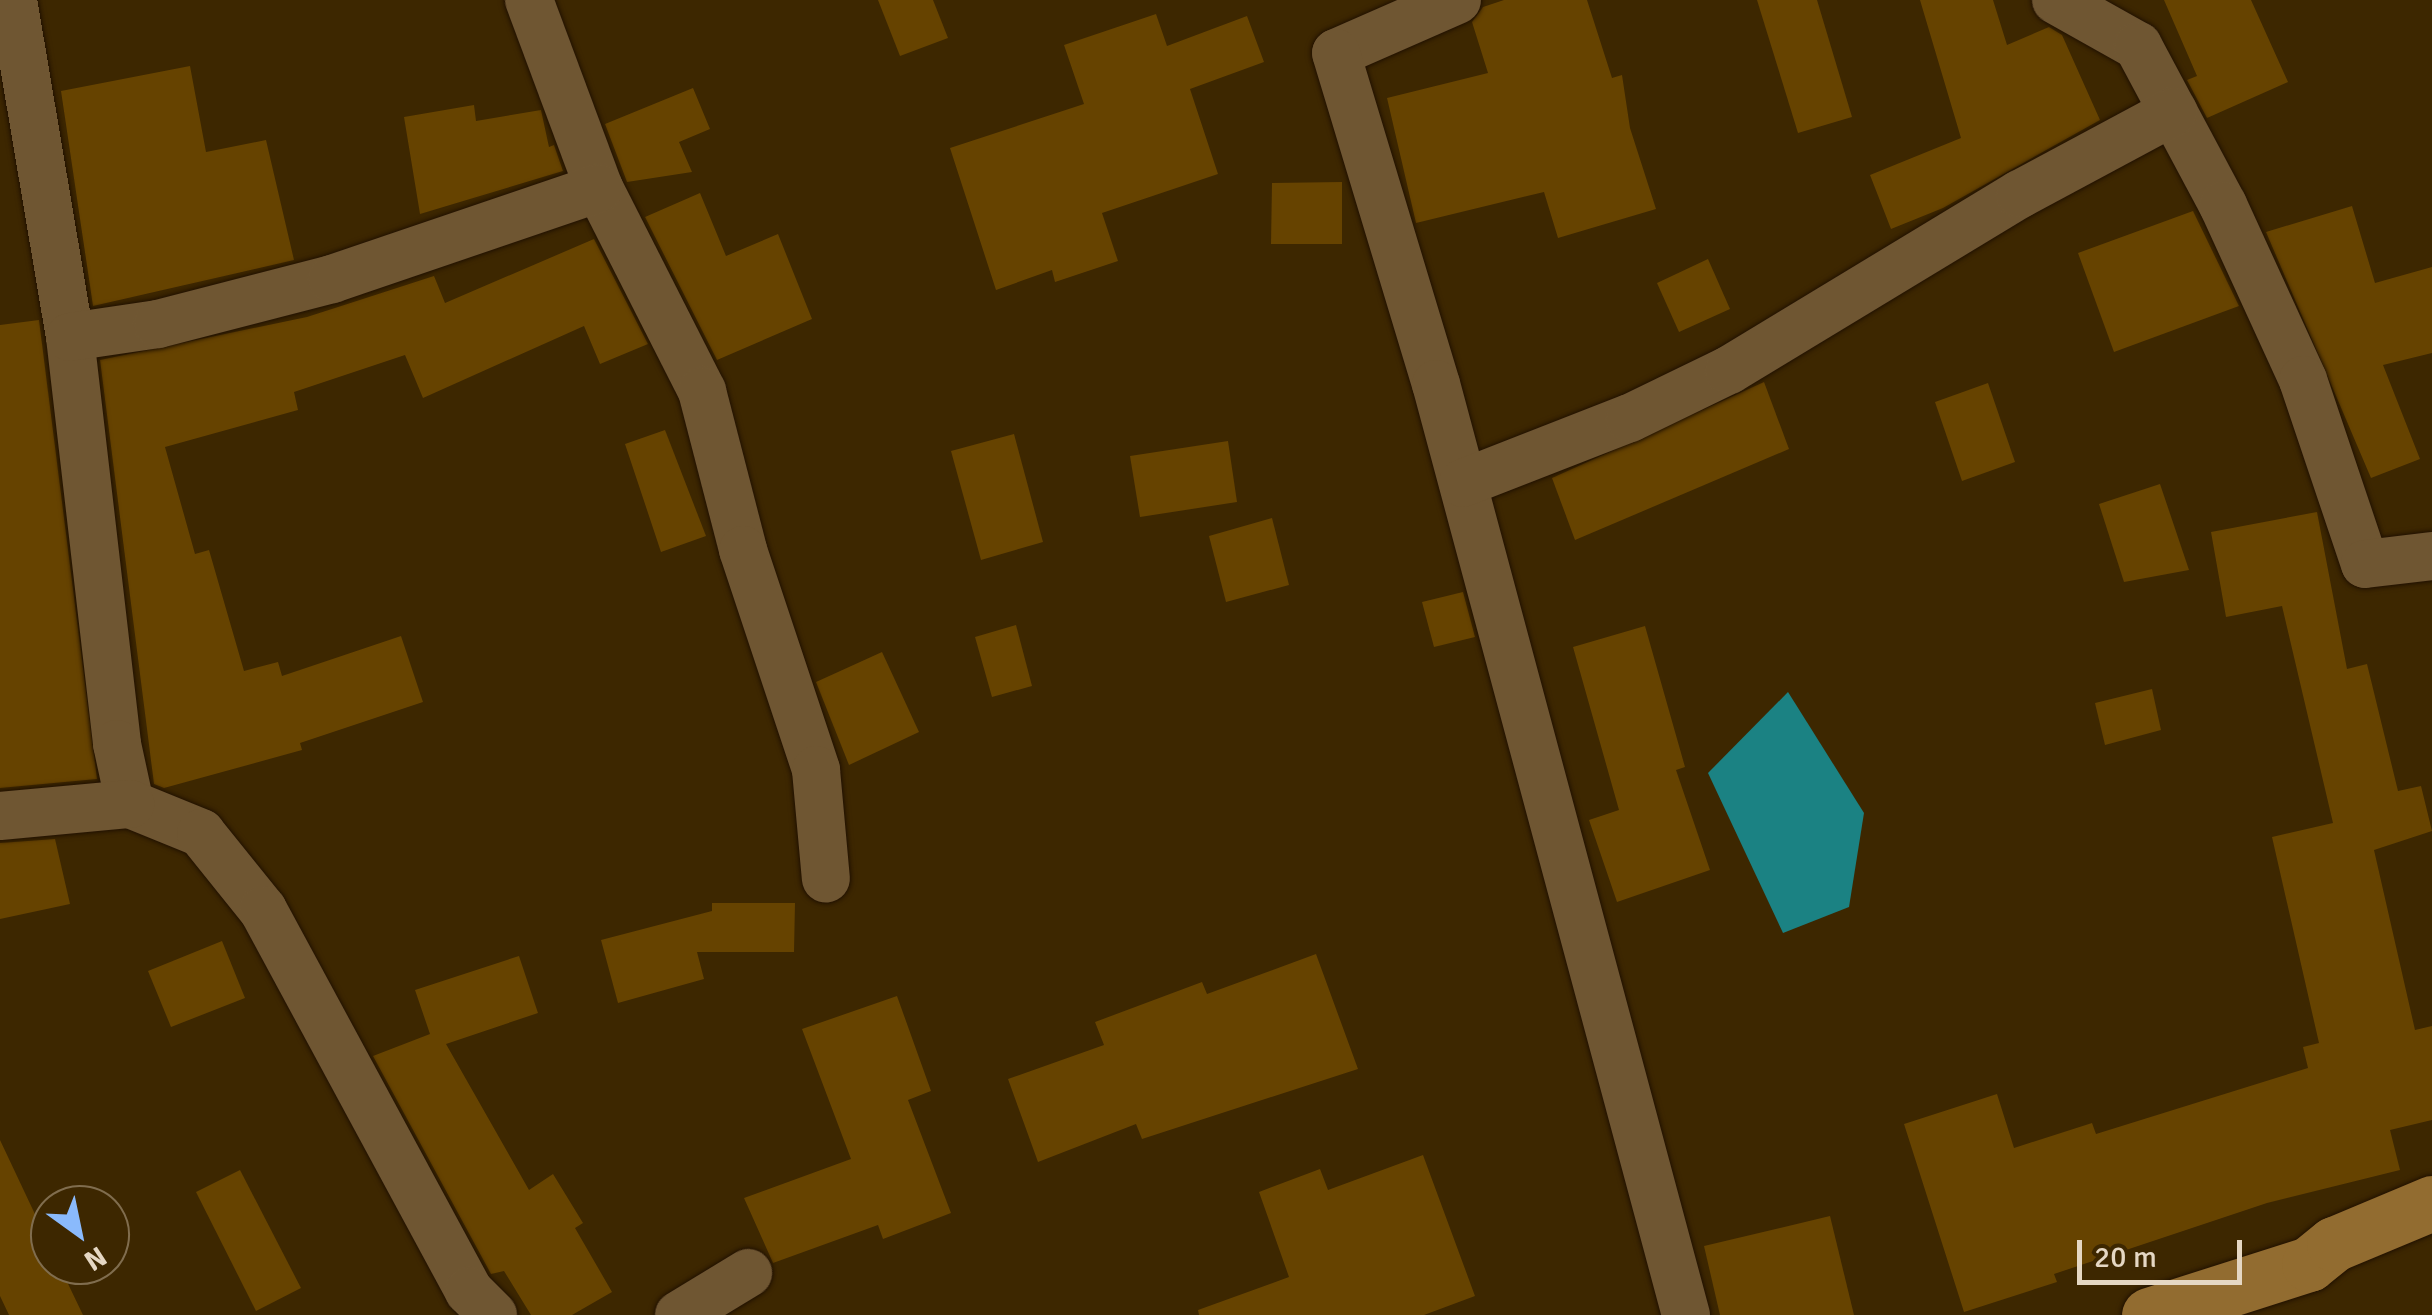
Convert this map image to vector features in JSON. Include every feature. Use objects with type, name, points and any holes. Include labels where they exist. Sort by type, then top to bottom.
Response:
[{"type":"main road","points":[[2149,1315],[2208,1306],[2309,1264],[2334,1244],[2432,1203]]},
{"type":"street","points":[[13,0],[12,70],[70,337],[117,744],[130,804]]},
{"type":"street","points":[[529,0],[599,188],[702,391],[743,550],[816,770],[826,878]]},
{"type":"street","points":[[1457,0],[1336,53],[1463,484],[1686,1315]]},
{"type":"street","points":[[2056,0],[2138,46],[2174,112],[2302,380],[2366,564],[2432,556]]},
{"type":"street","points":[[1463,484],[1630,418],[1728,370],[2020,194],[2174,112]]},
{"type":"street","points":[[70,337],[158,324],[332,279],[599,188]]},
{"type":"street","points":[[0,816],[130,804],[200,833],[263,910],[469,1290],[493,1315]]},
{"type":"street","points":[[679,1315],[748,1273]]},
{"type":"water","points":[[1788,692],[1864,813],[1849,907],[1783,933],[1708,773]]},
{"type":"building","points":[[878,0],[933,0],[948,38],[900,56]]},
{"type":"building","points":[[1504,0],[1587,0],[1612,78],[1622,75],[1630,128],[1656,209],[1558,238],[1544,192],[1416,223],[1387,98],[1488,73],[1472,22],[1483,7]]},
{"type":"building","points":[[1757,0],[1817,0],[1852,117],[1798,133]]},
{"type":"building","points":[[1920,0],[1993,0],[2007,45],[2049,27],[2062,35],[2100,120],[1943,208],[1891,229],[1870,175],[1961,138]]},
{"type":"building","points":[[2164,0],[2251,0],[2288,82],[2207,118],[2187,80],[2197,76]]},
{"type":"building","points":[[1156,14],[1167,46],[1247,16],[1264,62],[1190,89],[1218,174],[1102,213],[1118,261],[1055,282],[1052,270],[996,290],[950,148],[1084,104],[1064,45]]},
{"type":"building","points":[[190,66],[206,152],[266,140],[294,260],[93,306],[61,91]]},
{"type":"building","points":[[693,88],[710,129],[679,142],[692,172],[627,182],[605,124]]},
{"type":"building","points":[[474,105],[476,121],[541,110],[549,147],[554,145],[563,171],[420,214],[404,117]]},
{"type":"building","points":[[1342,182],[1342,244],[1271,244],[1272,183]]},
{"type":"building","points":[[700,193],[726,256],[778,234],[812,319],[717,360],[645,217]]},
{"type":"building","points":[[2352,206],[2375,283],[2432,267],[2432,353],[2383,365],[2420,459],[2371,478],[2266,232]]},
{"type":"building","points":[[2193,211],[2239,306],[2114,352],[2078,253]]},
{"type":"building","points":[[594,239],[648,344],[600,364],[584,326],[423,398],[405,355],[294,392],[298,410],[165,447],[195,554],[209,550],[244,671],[278,662],[282,676],[401,636],[423,702],[300,743],[302,750],[164,788],[154,784],[100,360],[307,317],[434,276],[445,303]]},
{"type":"building","points":[[1708,259],[1730,309],[1679,332],[1657,283]]},
{"type":"building","points":[[39,320],[97,779],[0,788],[0,325]]},
{"type":"building","points":[[1764,382],[1789,449],[1575,540],[1552,478]]},
{"type":"building","points":[[1988,383],[2015,462],[1962,481],[1935,402]]},
{"type":"building","points":[[665,430],[706,536],[661,552],[625,444]]},
{"type":"building","points":[[1014,434],[1043,542],[981,560],[951,451]]},
{"type":"building","points":[[1228,441],[1237,502],[1140,517],[1130,456]]},
{"type":"building","points":[[2160,484],[2189,570],[2124,582],[2099,504]]},
{"type":"building","points":[[2317,512],[2347,669],[2367,664],[2398,791],[2421,786],[2432,831],[2374,850],[2415,1030],[2432,1026],[2432,1120],[2390,1130],[2400,1170],[2267,1203],[2054,1274],[2057,1282],[1964,1312],[1904,1124],[1997,1094],[2014,1148],[2092,1123],[2096,1134],[2308,1068],[2303,1047],[2319,1043],[2272,837],[2333,823],[2282,606],[2226,617],[2211,532]]},
{"type":"building","points":[[1272,518],[1289,585],[1226,602],[1209,536]]},
{"type":"building","points":[[1463,592],[1475,637],[1434,647],[1422,602]]},
{"type":"building","points":[[1016,625],[1032,686],[992,697],[975,637]]},
{"type":"building","points":[[1645,626],[1685,767],[1676,770],[1710,870],[1617,902],[1589,820],[1619,810],[1573,647]]},
{"type":"building","points":[[882,652],[919,732],[849,765],[816,682]]},
{"type":"building","points":[[2152,689],[2161,730],[2105,745],[2095,703]]},
{"type":"building","points":[[55,839],[70,904],[0,919],[0,843]]},
{"type":"building","points":[[712,903],[795,903],[794,952],[697,952],[704,979],[618,1003],[601,940],[712,911]]},
{"type":"building","points":[[222,941],[245,998],[171,1027],[148,971]]},
{"type":"building","points":[[1316,954],[1358,1069],[1142,1139],[1136,1124],[1038,1162],[1008,1079],[1104,1045],[1095,1022],[1202,982],[1207,994]]},
{"type":"building","points":[[519,956],[538,1013],[446,1044],[529,1190],[553,1174],[583,1223],[575,1228],[612,1292],[572,1315],[531,1315],[504,1271],[491,1274],[373,1056],[430,1034],[415,990]]},
{"type":"building","points":[[897,996],[931,1091],[908,1100],[951,1213],[883,1239],[878,1225],[773,1263],[744,1198],[851,1159],[802,1029]]},
{"type":"building","points":[[0,1140],[30,1204],[30,1285],[69,1285],[83,1315],[9,1315],[0,1296]]},
{"type":"building","points":[[1423,1155],[1475,1296],[1424,1315],[1199,1315],[1198,1310],[1289,1277],[1259,1192],[1320,1169],[1328,1190]]},
{"type":"building","points":[[240,1170],[301,1288],[256,1311],[196,1192]]},
{"type":"building","points":[[1830,1216],[1854,1315],[1720,1315],[1704,1246]]}]
